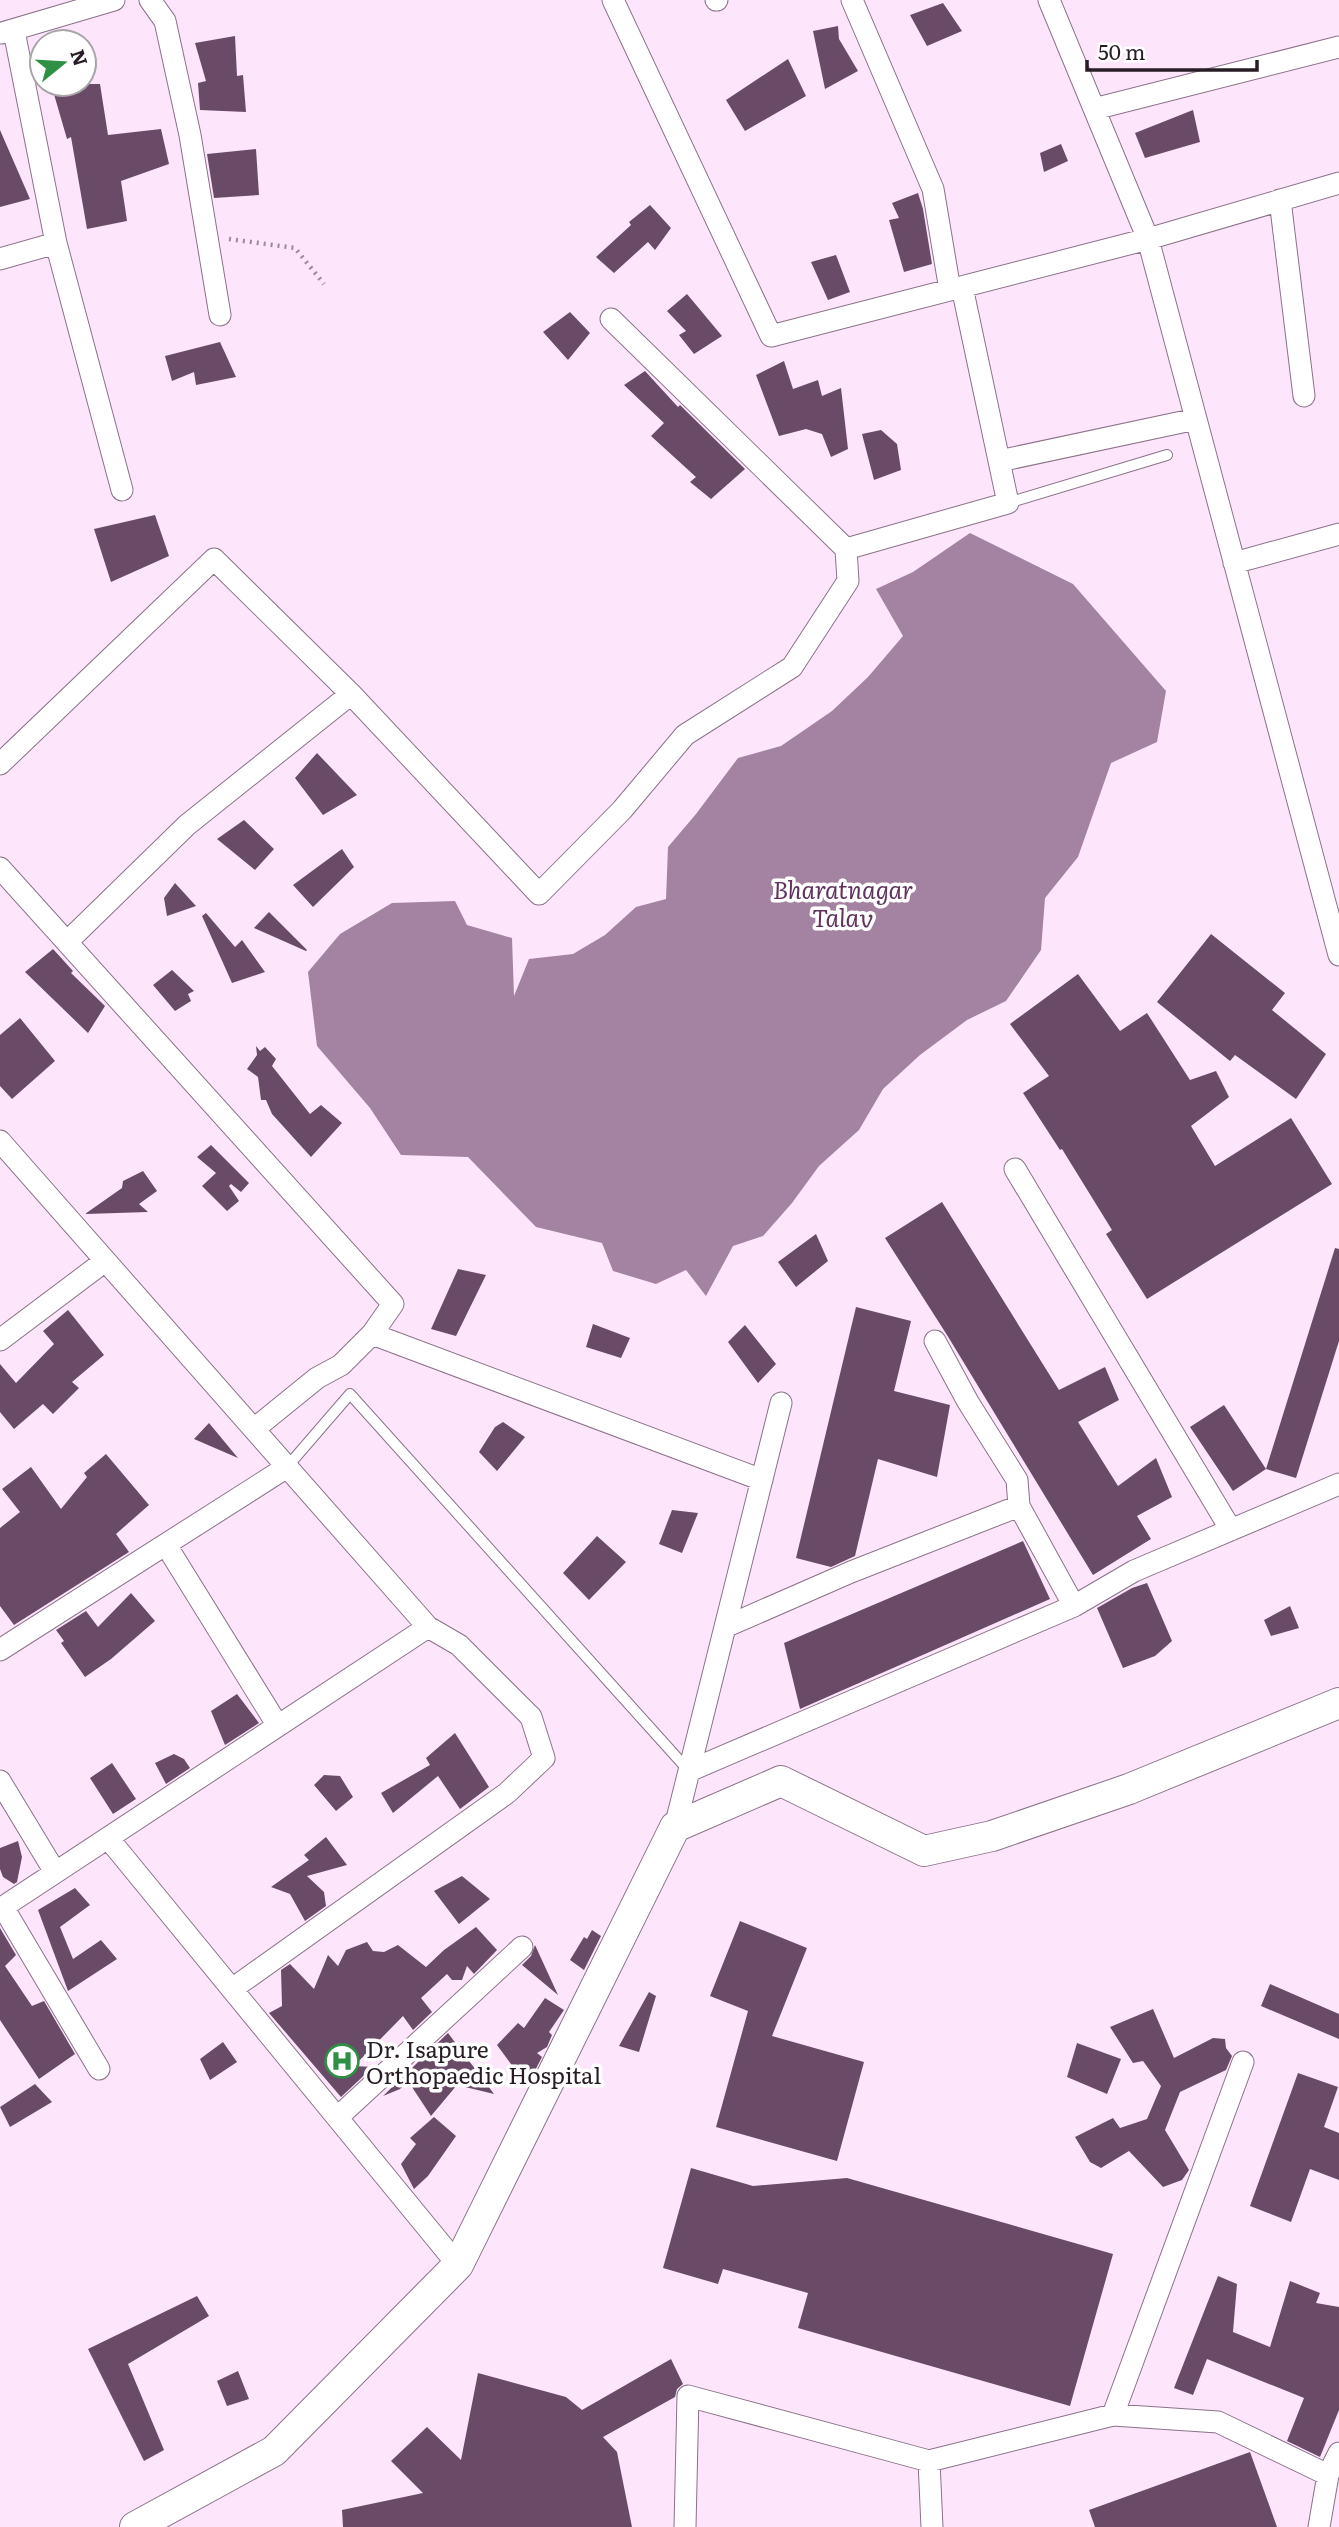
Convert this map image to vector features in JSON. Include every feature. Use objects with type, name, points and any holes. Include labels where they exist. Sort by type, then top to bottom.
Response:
[{"type":"street","points":[[114,0],[7,32],[56,243],[122,490]]},
{"type":"street","points":[[150,0],[165,21],[190,135],[220,315]]},
{"type":"street","points":[[613,0],[771,336],[1148,239],[1339,183]]},
{"type":"street","points":[[846,549],[1008,503],[933,189],[852,0]]},
{"type":"street","points":[[1049,0],[1148,239],[1339,955]]},
{"type":"street","points":[[1094,109],[1339,47]]},
{"type":"street","points":[[1280,200],[1304,396]]},
{"type":"street","points":[[0,258],[56,243]]},
{"type":"street","points":[[0,764],[214,559],[351,694],[539,894],[622,810],[685,735],[792,667],[848,580],[846,549],[611,319]]},
{"type":"street","points":[[999,461],[1196,419]]},
{"type":"street","points":[[1234,563],[1339,534]]},
{"type":"street","points":[[66,942],[187,825],[351,694]]},
{"type":"street","points":[[0,868],[393,1304],[373,1334],[341,1365],[317,1378],[254,1429]]},
{"type":"street","points":[[0,1141],[428,1627],[459,1645],[531,1717],[544,1758],[507,1793],[232,1989]]},
{"type":"street","points":[[1015,1169],[1230,1530]]},
{"type":"street","points":[[0,1340],[105,1261]]},
{"type":"street","points":[[373,1334],[762,1480]]},
{"type":"street","points":[[936,1341],[968,1402],[1017,1480],[1019,1506],[1073,1606]]},
{"type":"street","points":[[135,2527],[274,2451],[457,2264],[675,1827],[781,1403]]},
{"type":"street","points":[[0,1650],[287,1467]]},
{"type":"street","points":[[689,1771],[1073,1606],[1135,1571],[1339,1484]]},
{"type":"street","points":[[725,1627],[851,1572],[1019,1506]]},
{"type":"street","points":[[166,1545],[278,1726]]},
{"type":"street","points":[[99,2069],[2,1908],[428,1627]]},
{"type":"street","points":[[675,1827],[781,1781],[924,1851],[992,1836],[1129,1789],[1339,1703]]},
{"type":"street","points":[[0,1781],[55,1872]]},
{"type":"street","points":[[108,1838],[457,2264]]},
{"type":"street","points":[[338,2117],[522,1947]]},
{"type":"street","points":[[1112,2415],[1243,2062]]},
{"type":"street","points":[[685,2527],[688,2396],[929,2461],[1112,2415],[1218,2423],[1328,2475]]},
{"type":"street","points":[[1319,2527],[1328,2475],[1339,2453]]},
{"type":"street","points":[[929,2461],[932,2527]]},
{"type":"lane","points":[[1008,503],[1167,455]]},
{"type":"lane","points":[[287,1467],[349,1394],[689,1771]]},
{"type":"path","points":[[207,236],[295,248],[324,284]]},
{"type":"water","name":"Bharatnagar Talav","points":[[970,533],[1073,584],[1166,691],[1157,742],[1111,763],[1078,857],[1045,898],[1041,950],[1006,1001],[967,1020],[920,1055],[883,1089],[859,1130],[819,1166],[763,1236],[733,1246],[706,1296],[686,1270],[656,1284],[613,1271],[602,1243],[536,1227],[468,1157],[401,1155],[370,1108],[317,1046],[308,972],[340,934],[392,903],[455,901],[467,925],[512,938],[514,996],[529,959],[573,954],[605,935],[636,907],[666,899],[668,847],[738,758],[781,746],[832,711],[868,677],[903,636],[876,589],[913,572]]},
{"type":"building","points":[[943,3],[962,31],[927,46],[910,15]]},
{"type":"building","points":[[838,26],[839,39],[858,71],[825,89],[813,31]]},
{"type":"building","points":[[235,36],[237,76],[243,75],[246,112],[200,110],[198,83],[206,81],[195,43]]},
{"type":"building","points":[[788,59],[806,96],[745,131],[726,100]]},
{"type":"building","points":[[100,84],[108,135],[161,129],[169,164],[121,181],[127,221],[87,229],[71,137],[67,139],[55,98],[98,98]]},
{"type":"building","points":[[1193,110],[1200,142],[1145,158],[1135,133]]},
{"type":"building","points":[[0,130],[30,199],[0,207]]},
{"type":"building","points":[[1061,144],[1068,161],[1044,172],[1040,153]]},
{"type":"building","points":[[256,149],[259,195],[214,198],[207,154]]},
{"type":"building","points":[[918,193],[932,264],[904,272],[889,220],[899,218],[892,203]]},
{"type":"building","points":[[650,205],[671,228],[655,250],[648,242],[614,273],[596,257],[631,225],[629,222]]},
{"type":"building","points":[[836,255],[850,292],[828,300],[811,262]]},
{"type":"building","points":[[687,294],[722,336],[694,354],[679,335],[686,331],[667,311]]},
{"type":"building","points":[[570,312],[590,333],[568,360],[543,332]]},
{"type":"building","points":[[220,342],[236,377],[196,385],[194,372],[172,381],[165,356]]},
{"type":"building","points":[[784,361],[793,389],[818,380],[822,396],[841,388],[848,449],[831,457],[822,434],[806,429],[779,436],[756,375]]},
{"type":"building","points":[[645,371],[678,407],[680,405],[745,469],[711,499],[690,482],[696,477],[651,436],[664,423],[624,385]]},
{"type":"building","points":[[881,430],[897,444],[901,470],[874,480],[862,434]]},
{"type":"building","points":[[155,515],[169,556],[111,582],[94,529]]},
{"type":"building","points":[[317,753],[357,795],[323,815],[295,778]]},
{"type":"building","points":[[244,820],[274,849],[255,870],[217,839]]},
{"type":"building","points":[[342,849],[354,867],[313,907],[293,885]]},
{"type":"building","points":[[175,883],[196,906],[167,916],[164,898]]},
{"type":"building","points":[[269,912],[307,950],[306,951],[254,928]]},
{"type":"building","points":[[206,913],[235,947],[242,940],[265,972],[232,983],[202,916]]},
{"type":"building","points":[[1211,934],[1285,993],[1272,1010],[1326,1054],[1296,1099],[1235,1055],[1230,1061],[1157,1002]]},
{"type":"building","points":[[53,949],[73,971],[71,973],[105,1006],[88,1033],[25,972]]},
{"type":"building","points":[[172,970],[194,991],[188,994],[191,1001],[175,1011],[153,985]]},
{"type":"building","points":[[1078,974],[1120,1031],[1147,1013],[1190,1080],[1216,1071],[1229,1097],[1191,1126],[1215,1166],[1291,1118],[1332,1184],[1147,1299],[1106,1234],[1112,1230],[1062,1149],[1060,1150],[1023,1093],[1049,1076],[1010,1024]]},
{"type":"building","points":[[20,1018],[55,1061],[12,1099],[0,1086],[0,1035]]},
{"type":"building","points":[[256,1046],[260,1051],[265,1047],[276,1059],[272,1066],[310,1114],[321,1105],[342,1123],[311,1157],[272,1114],[266,1100],[261,1100],[258,1077],[247,1069],[257,1055]]},
{"type":"building","points":[[211,1145],[249,1183],[241,1192],[231,1184],[229,1186],[239,1201],[227,1211],[202,1186],[216,1173],[197,1157]]},
{"type":"building","points":[[143,1171],[157,1191],[139,1204],[148,1212],[85,1214],[122,1188],[123,1181]]},
{"type":"building","points":[[942,1202],[1059,1390],[1105,1367],[1119,1400],[1078,1422],[1118,1486],[1156,1458],[1172,1497],[1137,1516],[1151,1539],[1093,1575],[885,1238]]},
{"type":"building","points":[[816,1234],[828,1261],[796,1287],[778,1262]]},
{"type":"building","points":[[1335,1248],[1339,1249],[1339,1341],[1296,1478],[1266,1469]]},
{"type":"building","points":[[458,1269],[486,1275],[456,1336],[431,1329]]},
{"type":"building","points":[[856,1307],[911,1321],[894,1391],[950,1405],[937,1477],[878,1459],[855,1556],[831,1567],[796,1558]]},
{"type":"building","points":[[68,1310],[104,1355],[72,1382],[79,1388],[53,1414],[43,1404],[14,1429],[0,1412],[0,1364],[16,1383],[54,1344],[43,1331]]},
{"type":"building","points":[[593,1324],[630,1338],[621,1358],[586,1347]]},
{"type":"building","points":[[745,1325],[776,1364],[758,1383],[728,1342]]},
{"type":"building","points":[[1224,1405],[1266,1469],[1233,1491],[1190,1427]]},
{"type":"building","points":[[503,1422],[525,1437],[497,1471],[479,1452],[495,1427]]},
{"type":"building","points":[[209,1423],[238,1458],[194,1439]]},
{"type":"building","points":[[106,1454],[149,1505],[116,1534],[129,1552],[14,1625],[0,1606],[0,1528],[20,1512],[2,1489],[31,1467],[61,1509],[87,1477],[84,1473]]},
{"type":"building","points":[[672,1510],[698,1513],[682,1553],[659,1544]]},
{"type":"building","points":[[597,1536],[626,1562],[589,1600],[563,1573]]},
{"type":"building","points":[[1023,1541],[1050,1599],[800,1709],[784,1643]]},
{"type":"building","points":[[1147,1583],[1172,1641],[1155,1656],[1123,1668],[1097,1608],[1132,1588]]},
{"type":"building","points":[[131,1593],[155,1621],[111,1659],[85,1677],[61,1643],[64,1641],[56,1630],[86,1611],[98,1627]]},
{"type":"building","points":[[1290,1606],[1299,1628],[1271,1636],[1264,1620]]},
{"type":"building","points":[[237,1694],[259,1723],[225,1745],[211,1711]]},
{"type":"building","points":[[455,1733],[489,1787],[460,1809],[438,1776],[393,1813],[381,1793],[430,1765],[426,1758]]},
{"type":"building","points":[[174,1754],[184,1759],[190,1768],[166,1784],[155,1763]]},
{"type":"building","points":[[112,1763],[136,1799],[113,1814],[90,1778]]},
{"type":"building","points":[[324,1775],[340,1776],[353,1797],[336,1811],[314,1785]]},
{"type":"building","points":[[326,1837],[347,1865],[307,1876],[324,1892],[326,1906],[305,1921],[290,1894],[271,1887],[309,1860],[304,1855]]},
{"type":"building","points":[[18,1841],[22,1857],[17,1882],[14,1884],[3,1877],[0,1869],[0,1848]]},
{"type":"building","points":[[462,1876],[490,1899],[459,1924],[434,1891]]},
{"type":"building","points":[[75,1888],[90,1905],[60,1927],[73,1959],[101,1940],[117,1959],[68,1991],[38,1910]]},
{"type":"building","points":[[740,1921],[807,1948],[772,2036],[864,2062],[837,2161],[716,2127],[748,2011],[710,1996]]},
{"type":"building","points":[[476,1927],[497,1950],[474,1974],[467,1966],[462,1980],[452,1980],[447,1974],[421,1998],[432,2012],[413,2030],[403,2016],[354,2066],[373,2067],[341,2097],[269,2013],[282,2006],[281,1970],[290,1964],[314,1989],[328,1955],[338,1966],[346,1950],[367,1942],[373,1951],[384,1952],[398,1945],[426,1967]]},
{"type":"building","points":[[0,1928],[16,1955],[5,1966],[32,2006],[44,2001],[75,2054],[39,2079],[0,2020]]},
{"type":"building","points":[[592,1930],[601,1936],[584,1970],[570,1960],[584,1937],[587,1939]]},
{"type":"building","points":[[535,1945],[558,1995],[522,1965],[531,1956]]},
{"type":"building","points":[[1270,1984],[1339,2014],[1339,2039],[1261,2006]]},
{"type":"building","points":[[649,1992],[656,1996],[639,2052],[619,2046]]},
{"type":"building","points":[[545,1998],[564,2010],[549,2032],[552,2035],[547,2047],[537,2053],[542,2057],[527,2086],[497,2045],[518,2023],[524,2028]]},
{"type":"building","points":[[1153,2009],[1174,2058],[1213,2038],[1225,2039],[1226,2048],[1232,2056],[1226,2070],[1180,2092],[1165,2130],[1189,2170],[1182,2180],[1163,2187],[1129,2151],[1101,2168],[1090,2162],[1075,2137],[1113,2118],[1120,2128],[1147,2119],[1161,2086],[1143,2061],[1133,2063],[1110,2027]]},
{"type":"building","points":[[448,2033],[494,2094],[457,2085],[431,2116],[408,2081],[400,2089],[383,2096]]},
{"type":"building","points":[[223,2042],[237,2062],[210,2080],[200,2059]]},
{"type":"building","points":[[1077,2043],[1121,2059],[1107,2094],[1067,2077]]},
{"type":"building","points":[[1298,2073],[1338,2087],[1324,2127],[1339,2133],[1339,2180],[1310,2169],[1291,2222],[1250,2206]]},
{"type":"building","points":[[35,2084],[52,2102],[10,2127],[0,2107]]},
{"type":"building","points":[[434,2117],[456,2136],[428,2176],[414,2189],[401,2164],[416,2144],[410,2138]]},
{"type":"building","points":[[691,2168],[753,2186],[847,2178],[1113,2254],[1070,2406],[798,2328],[808,2293],[723,2269],[718,2284],[663,2268]]},
{"type":"building","points":[[1218,2276],[1237,2284],[1233,2332],[1270,2347],[1290,2281],[1320,2293],[1316,2303],[1339,2307],[1339,2410],[1320,2457],[1287,2441],[1304,2398],[1207,2359],[1193,2395],[1174,2388]]},
{"type":"building","points":[[197,2296],[209,2316],[128,2364],[164,2450],[144,2461],[88,2349]]},
{"type":"building","points":[[671,2359],[683,2384],[677,2389],[675,2397],[603,2437],[617,2452],[632,2527],[343,2527],[342,2510],[423,2493],[391,2461],[427,2427],[461,2460],[478,2373],[566,2397],[582,2410]]},
{"type":"building","points":[[238,2371],[249,2399],[227,2406],[217,2381]]},
{"type":"building","points":[[1250,2452],[1277,2527],[1095,2527],[1089,2510]]},
{"type":"place","name":"Dr. Isapure Orthopaedic Hospital","points":[[342,2061]]}]
